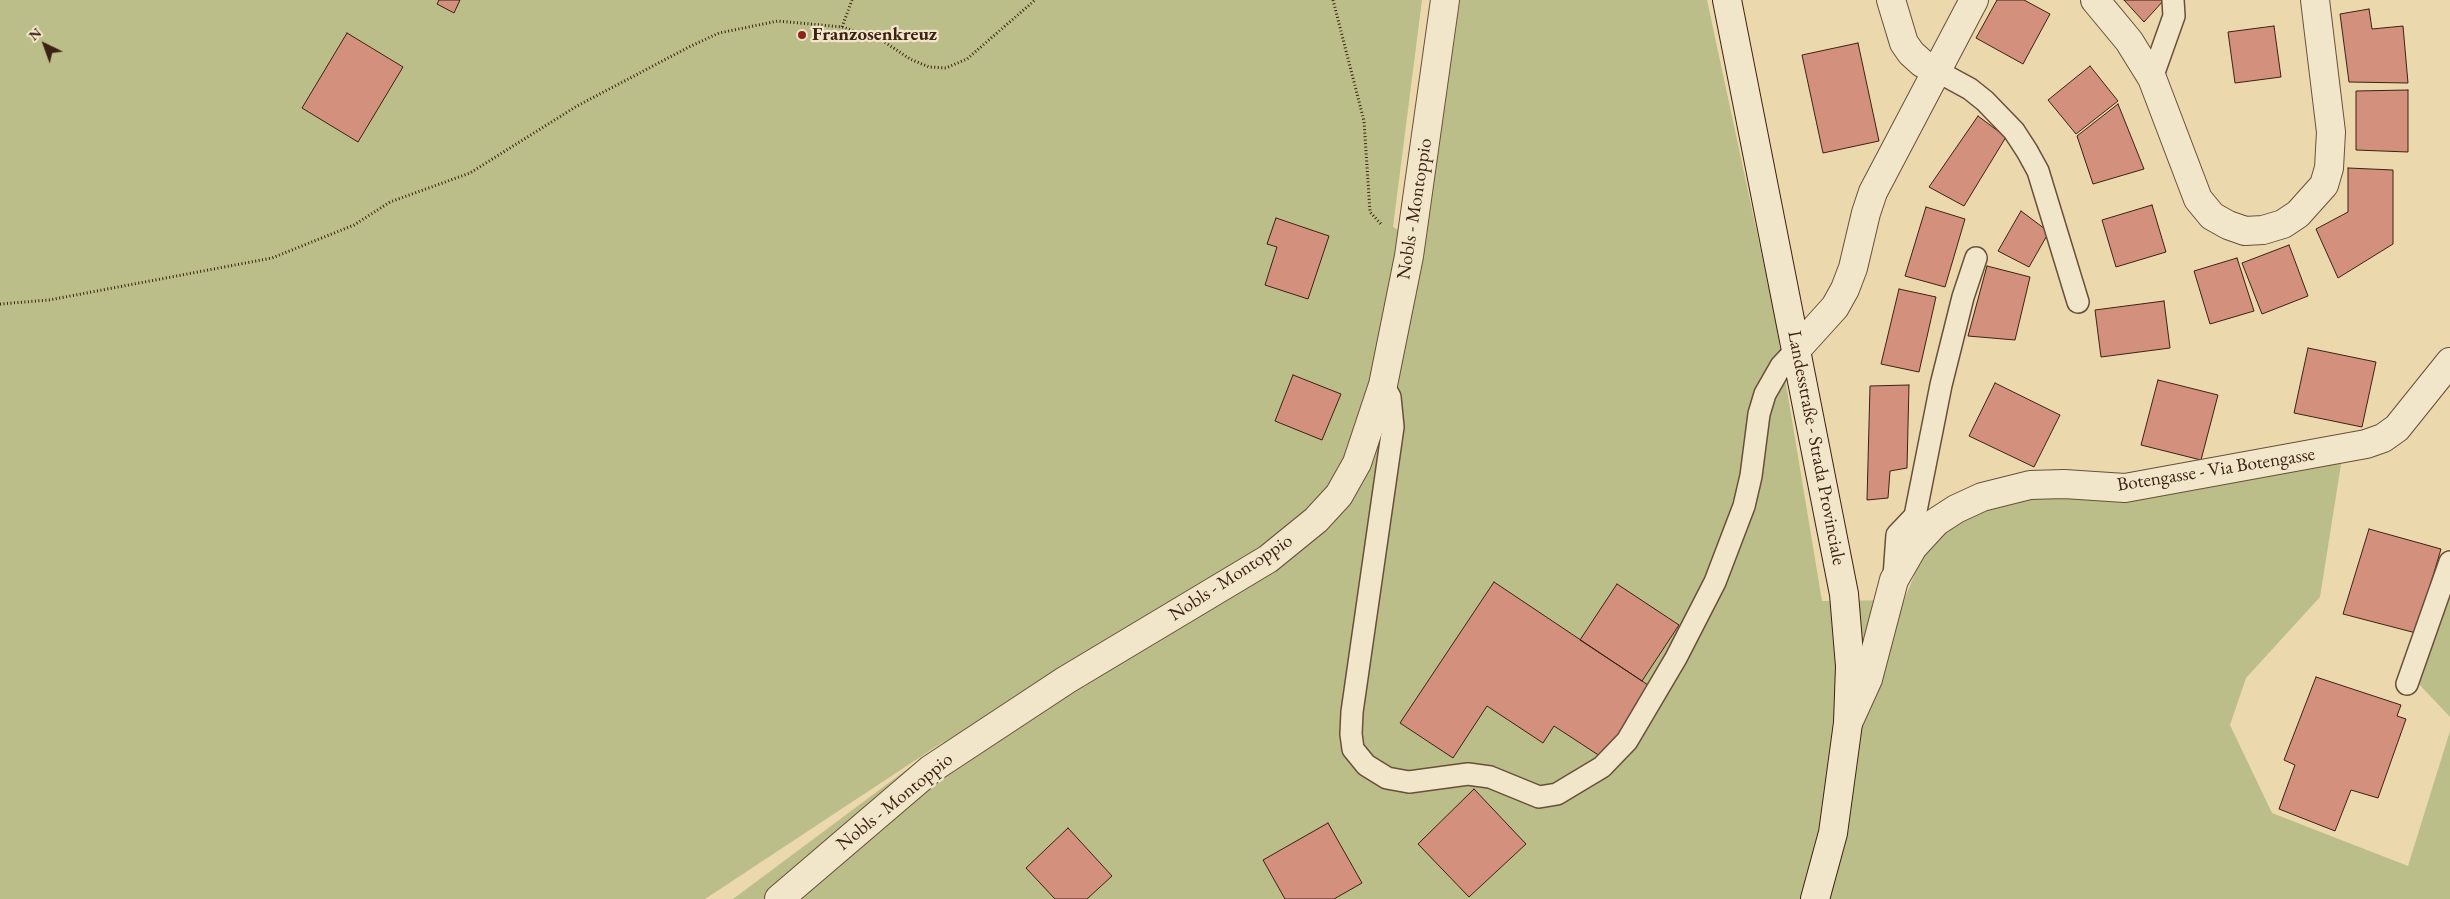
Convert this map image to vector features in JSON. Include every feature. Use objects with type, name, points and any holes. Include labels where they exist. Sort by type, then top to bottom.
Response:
[{"type":"street","name":"Nobls - Montoppio","points":[[779,899],[931,769],[1066,680],[1268,560],[1316,520],[1339,496],[1357,464],[1384,385],[1409,256],[1445,0]]},
{"type":"street","name":"Landesstraße - Strada Provinciale","points":[[1727,0],[1844,594],[1850,666],[1848,723],[1833,833],[1815,899]]},
{"type":"street","points":[[1891,0],[1904,43],[1922,63],[1937,71]]},
{"type":"street","points":[[1797,349],[1835,307],[1845,289],[1853,268],[1873,192],[1974,0]]},
{"type":"street","points":[[2095,0],[2129,41],[2152,78],[2198,199],[2212,216],[2228,225],[2245,231],[2263,230],[2282,224],[2298,214],[2314,199],[2324,184],[2329,168],[2331,132],[2315,0]]},
{"type":"street","name":"Botengasse - Via Botengasse","points":[[1848,723],[1868,678],[1894,580],[1913,548],[1936,522],[1956,509],[1982,497],[2030,485],[2047,483],[2125,488],[2366,444],[2383,438],[2408,416],[2450,362]]},
{"type":"lane","points":[[2152,78],[2174,16],[2173,0]]},
{"type":"lane","points":[[1937,71],[1970,89],[1985,101],[2014,131],[2027,151],[2038,171],[2078,302]]},
{"type":"lane","points":[[1894,580],[1897,535],[1915,516],[1945,367],[1960,306],[1976,258]]},
{"type":"lane","points":[[1384,385],[1390,397],[1392,427],[1352,712],[1351,734],[1353,749],[1366,765],[1387,778],[1409,782],[1468,774],[1490,777],[1524,793],[1539,797],[1556,794],[1602,767],[1627,741],[1676,658],[1715,582],[1744,506],[1751,476],[1759,414],[1765,394],[1781,366],[1797,349]]},
{"type":"lane","points":[[2406,684],[2450,562]]},
{"type":"path","points":[[842,27],[852,0]]},
{"type":"path","points":[[0,304],[49,300],[272,258],[354,226],[390,202],[470,173],[577,106],[719,33],[778,21],[842,27],[862,31],[880,39],[910,59],[930,67],[946,68],[967,59],[1035,0]]},
{"type":"path","points":[[1333,0],[1364,121],[1370,212],[1409,256]]},
{"type":"green space","points":[[0,0],[1422,0],[1393,227],[1421,241],[1460,0],[1707,0],[1774,312],[1822,601],[1904,600],[1925,550],[1949,525],[2008,498],[2342,458],[2320,597],[2246,678],[2230,725],[2272,813],[2408,866],[2450,731],[2450,899],[733,899],[949,738],[705,899],[0,899]]},
{"type":"green space","points":[[2450,591],[2450,717],[2418,683]]},
{"type":"building","points":[[439,0],[460,0],[454,13],[437,4]]},
{"type":"building","points":[[1997,0],[2024,0],[2050,14],[2023,64],[1976,38]]},
{"type":"building","points":[[2124,0],[2164,0],[2144,22]]},
{"type":"building","points":[[2369,9],[2372,29],[2403,26],[2408,83],[2349,82],[2340,14]]},
{"type":"building","points":[[2274,26],[2281,77],[2235,83],[2228,32]]},
{"type":"building","points":[[347,33],[403,67],[358,142],[302,108]]},
{"type":"building","points":[[1858,43],[1879,141],[1823,153],[1802,55]]},
{"type":"building","points":[[2090,66],[2118,101],[2076,134],[2048,100]]},
{"type":"building","points":[[2408,90],[2408,152],[2356,150],[2356,91]]},
{"type":"building","points":[[2118,104],[2144,169],[2093,184],[2077,136]]},
{"type":"building","points":[[1978,116],[2006,137],[1964,206],[1929,187]]},
{"type":"building","points":[[2348,168],[2393,170],[2393,244],[2338,278],[2316,229],[2348,212]]},
{"type":"building","points":[[2152,205],[2166,252],[2116,267],[2102,220]]},
{"type":"building","points":[[1926,207],[1965,219],[1945,287],[1905,276]]},
{"type":"building","points":[[2021,211],[2049,232],[2029,267],[1998,251]]},
{"type":"building","points":[[1276,218],[1329,236],[1308,299],[1265,285],[1277,247],[1267,244]]},
{"type":"building","points":[[2289,245],[2308,296],[2262,314],[2242,263]]},
{"type":"building","points":[[2237,258],[2254,311],[2210,324],[2194,271]]},
{"type":"building","points":[[1987,266],[2030,277],[2015,340],[1968,336]]},
{"type":"building","points":[[1899,289],[1936,297],[1919,372],[1881,364]]},
{"type":"building","points":[[2164,301],[2170,348],[2101,357],[2095,310]]},
{"type":"building","points":[[2308,348],[2376,362],[2362,427],[2294,413]]},
{"type":"building","points":[[1293,375],[1341,394],[1322,440],[1275,421]]},
{"type":"building","points":[[2158,380],[2218,395],[2201,460],[2141,445]]},
{"type":"building","points":[[1995,383],[2060,415],[2034,467],[1969,436]]},
{"type":"building","points":[[1909,385],[1907,468],[1890,471],[1888,498],[1867,500],[1870,386]]},
{"type":"building","points":[[2369,529],[2441,549],[2416,633],[2343,614]]},
{"type":"building","points":[[1494,582],[1651,687],[1603,758],[1554,726],[1543,743],[1487,706],[1453,758],[1400,723]]},
{"type":"building","points":[[1617,584],[1679,625],[1642,681],[1580,640]]},
{"type":"building","points":[[2316,677],[2401,705],[2397,716],[2406,719],[2378,798],[2351,790],[2335,831],[2279,809],[2295,765],[2284,760]]},
{"type":"building","points":[[1474,789],[1526,844],[1469,897],[1418,844]]},
{"type":"building","points":[[1328,823],[1362,883],[1334,899],[1285,899],[1263,860]]},
{"type":"building","points":[[1068,828],[1112,876],[1087,899],[1055,899],[1026,868]]},
{"type":"place","name":"Franzosenkreuz","points":[[802,35]]}]
